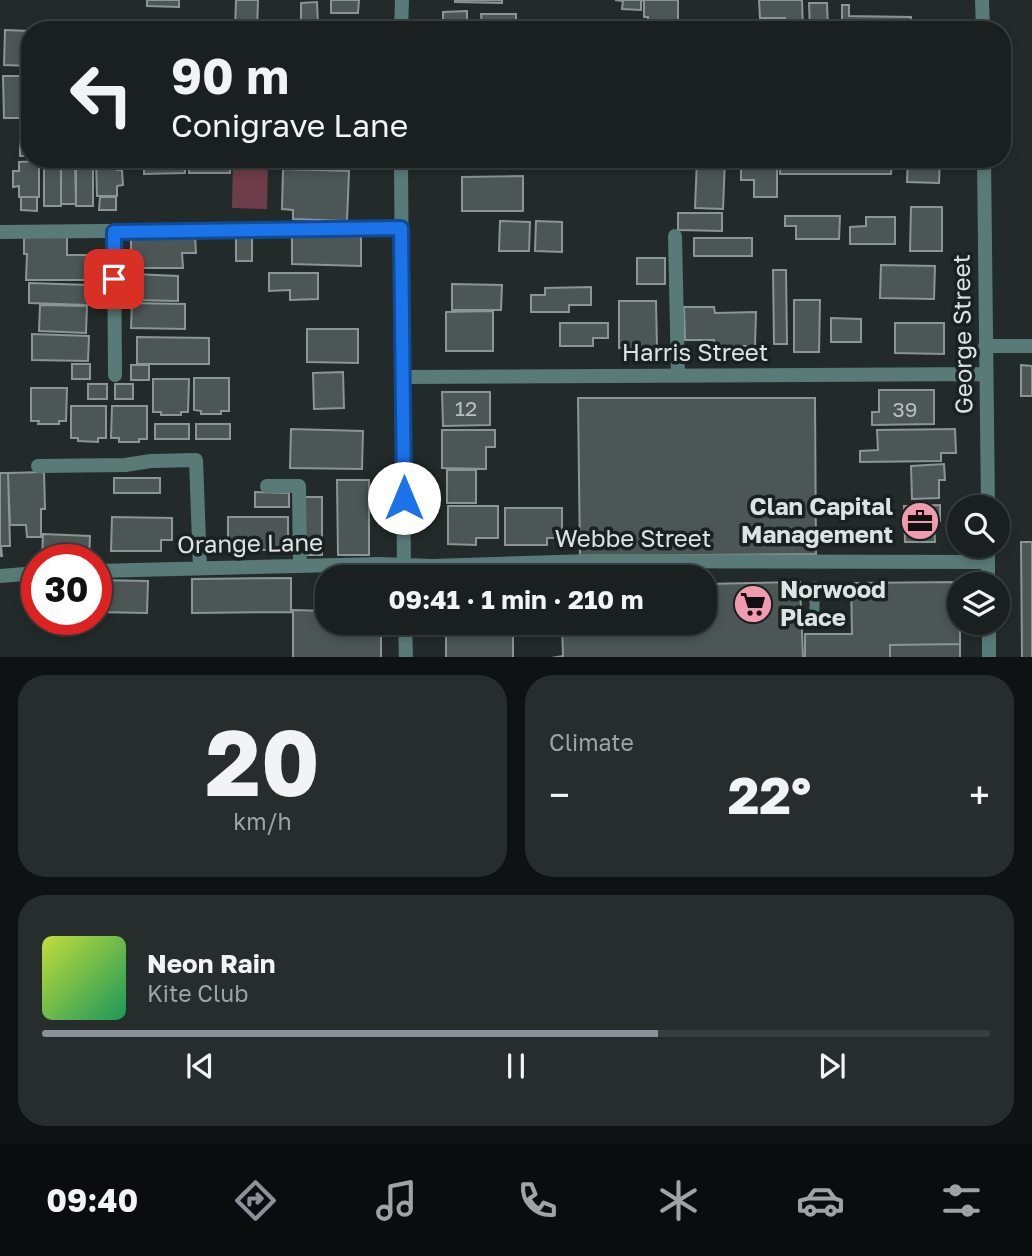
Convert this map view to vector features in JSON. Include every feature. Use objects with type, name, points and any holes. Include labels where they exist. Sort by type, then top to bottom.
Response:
[{"type":"street","points":[[401,21],[402,0]]},
{"type":"street","points":[[982,0],[983,21]]},
{"type":"street","points":[[401,168],[404,565]]},
{"type":"street","name":"George Street","points":[[984,168],[988,495]]},
{"type":"street","points":[[0,232],[401,228]]},
{"type":"street","points":[[114,232],[114,375]]},
{"type":"street","points":[[675,236],[678,376]]},
{"type":"street","points":[[985,346],[1032,346]]},
{"type":"street","name":"Harris Street","points":[[403,377],[986,374]]},
{"type":"street","points":[[38,466],[125,465],[151,461],[196,460],[200,568]]},
{"type":"street","points":[[267,486],[299,486],[300,566]]},
{"type":"street","points":[[988,558],[988,572]]},
{"type":"street","name":"Webbe Street","points":[[526,565],[607,561],[988,562]]},
{"type":"street","name":"Orange Lane","points":[[340,565],[383,565]]},
{"type":"street","name":"Orange Lane","points":[[112,571],[315,566]]},
{"type":"street","points":[[0,576],[21,574]]},
{"type":"street","points":[[405,635],[406,657]]},
{"type":"street","points":[[989,635],[989,657]]},
{"type":"lane","points":[[814,624],[815,586]]},
{"type":"shaded area","points":[[233,168],[268,168],[267,209],[232,208]]},
{"type":"building","points":[[147,0],[179,0],[179,7],[147,6]]},
{"type":"building","points":[[236,0],[258,0],[257,21],[235,21]]},
{"type":"building","points":[[331,0],[359,0],[358,13],[331,13]]},
{"type":"building","points":[[502,0],[502,3],[455,2]]},
{"type":"building","points":[[615,0],[641,0],[641,10],[622,9],[623,1]]},
{"type":"building","points":[[642,0],[678,0],[678,21],[648,21],[648,17],[644,17]]},
{"type":"building","points":[[759,0],[802,0],[803,21],[760,18]]},
{"type":"building","points":[[317,2],[318,21],[301,21],[301,3]]},
{"type":"building","points":[[809,3],[827,3],[828,21],[810,21]]},
{"type":"building","points":[[842,5],[849,5],[849,16],[911,17],[911,21],[842,21]]},
{"type":"building","points":[[467,11],[467,21],[443,21],[443,12]]},
{"type":"building","points":[[481,14],[516,14],[516,21],[481,21]]},
{"type":"building","points":[[5,30],[21,31],[21,66],[4,65]]},
{"type":"building","points":[[3,76],[21,76],[21,118],[4,118]]},
{"type":"building","points":[[19,162],[21,168],[39,168],[39,197],[19,197],[19,186],[13,187],[13,171],[19,171]]},
{"type":"building","points":[[44,168],[61,168],[61,206],[44,206]]},
{"type":"building","points":[[61,168],[76,168],[76,204],[61,204]]},
{"type":"building","points":[[75,168],[93,168],[93,206],[76,206]]},
{"type":"building","points":[[96,168],[122,170],[123,185],[117,186],[117,196],[97,196]]},
{"type":"building","points":[[144,168],[185,168],[185,173],[144,174]]},
{"type":"building","points":[[189,168],[230,168],[230,173],[189,173]]},
{"type":"building","points":[[697,168],[725,168],[723,209],[695,208]]},
{"type":"building","points":[[741,168],[777,168],[777,197],[754,197],[754,180],[741,180]]},
{"type":"building","points":[[780,168],[891,168],[891,174],[780,174]]},
{"type":"building","points":[[908,168],[940,168],[939,183],[907,182]]},
{"type":"building","points":[[283,169],[349,171],[347,221],[293,219],[293,210],[282,209]]},
{"type":"building","points":[[523,176],[523,211],[462,211],[462,177]]},
{"type":"building","points":[[21,197],[37,197],[37,211],[21,210]]},
{"type":"building","points":[[100,197],[116,197],[116,210],[99,210]]},
{"type":"building","points":[[911,207],[942,207],[942,251],[910,251]]},
{"type":"building","points":[[678,213],[722,213],[722,231],[678,230]]},
{"type":"building","points":[[785,216],[840,216],[839,239],[796,239],[796,226],[785,226]]},
{"type":"building","points":[[866,217],[895,217],[895,244],[850,244],[850,227],[866,226]]},
{"type":"building","points":[[500,221],[530,222],[529,251],[499,251]]},
{"type":"building","points":[[536,221],[562,222],[562,252],[535,251]]},
{"type":"building","points":[[236,231],[252,231],[252,261],[236,261]]},
{"type":"building","points":[[292,234],[361,235],[361,266],[292,264]]},
{"type":"building","points":[[195,235],[196,253],[182,253],[183,268],[131,268],[131,237]]},
{"type":"building","points":[[24,236],[67,237],[67,255],[87,255],[86,280],[26,280],[27,254],[24,254]]},
{"type":"building","points":[[694,238],[752,238],[752,256],[694,256]]},
{"type":"building","points":[[637,258],[665,258],[665,284],[637,284]]},
{"type":"building","points":[[881,265],[935,266],[934,299],[880,298]]},
{"type":"building","points":[[773,270],[786,270],[787,344],[774,344]]},
{"type":"building","points":[[269,273],[318,273],[318,299],[290,300],[290,290],[269,291]]},
{"type":"building","points":[[134,274],[178,276],[178,301],[133,300]]},
{"type":"building","points":[[29,283],[89,285],[88,305],[29,303]]},
{"type":"building","points":[[452,284],[502,285],[501,310],[452,310]]},
{"type":"building","points":[[591,287],[591,305],[569,305],[569,312],[531,312],[531,295],[545,295],[545,288]]},
{"type":"building","points":[[794,300],[820,300],[819,352],[794,352]]},
{"type":"building","points":[[619,301],[656,301],[657,348],[619,348]]},
{"type":"building","points":[[132,303],[185,304],[185,329],[131,328]]},
{"type":"building","points":[[40,305],[87,306],[86,333],[39,331]]},
{"type":"building","points":[[684,307],[714,307],[715,313],[756,312],[755,346],[714,346],[714,340],[685,340]]},
{"type":"building","points":[[493,311],[493,351],[446,351],[446,312]]},
{"type":"building","points":[[831,318],[861,319],[861,342],[831,342]]},
{"type":"building","points":[[560,323],[608,323],[608,338],[593,338],[593,346],[560,346]]},
{"type":"building","points":[[895,323],[944,323],[944,354],[895,353]]},
{"type":"building","points":[[307,329],[358,329],[358,363],[307,362]]},
{"type":"building","points":[[32,334],[89,336],[88,361],[32,360]]},
{"type":"building","points":[[137,337],[209,338],[209,364],[137,364]]},
{"type":"building","points":[[72,364],[90,364],[90,379],[72,379]]},
{"type":"building","points":[[131,365],[149,365],[149,380],[131,380]]},
{"type":"building","points":[[1021,365],[1032,366],[1032,396],[1021,396]]},
{"type":"building","points":[[343,372],[344,408],[314,409],[313,373]]},
{"type":"building","points":[[194,378],[229,378],[229,411],[221,411],[221,414],[201,414],[201,411],[194,410]]},
{"type":"building","points":[[153,379],[189,379],[188,412],[181,412],[181,415],[161,415],[161,412],[153,412]]},
{"type":"building","points":[[88,384],[107,384],[107,399],[88,399]]},
{"type":"building","points":[[115,384],[133,384],[133,399],[115,399]]},
{"type":"building","points":[[31,388],[67,388],[66,421],[59,421],[59,424],[38,424],[39,421],[31,421]]},
{"type":"building","points":[[879,390],[934,390],[934,424],[872,425],[872,412],[879,412]]},
{"type":"building","points":[[442,392],[490,392],[490,425],[443,426]]},
{"type":"building","points":[[578,398],[815,398],[816,554],[580,556]]},
{"type":"building","points":[[71,406],[106,406],[106,438],[98,438],[98,442],[71,438]]},
{"type":"building","points":[[112,406],[147,406],[147,439],[139,439],[139,442],[119,442],[119,438],[111,438]]},
{"type":"building","points":[[155,424],[189,424],[189,439],[155,439]]},
{"type":"building","points":[[196,424],[230,424],[230,439],[196,439]]},
{"type":"building","points":[[291,429],[363,431],[362,469],[290,468]]},
{"type":"building","points":[[955,429],[956,453],[941,453],[941,461],[860,462],[860,451],[878,450],[877,430]]},
{"type":"building","points":[[442,430],[495,430],[495,447],[486,447],[486,469],[442,468]]},
{"type":"building","points":[[944,464],[945,480],[939,480],[939,498],[912,499],[911,466]]},
{"type":"building","points":[[447,470],[476,470],[476,503],[447,503]]},
{"type":"building","points":[[44,472],[45,509],[41,509],[41,537],[27,537],[26,525],[10,525],[8,473]]},
{"type":"building","points":[[0,473],[8,473],[10,546],[1,546],[2,556],[0,556]]},
{"type":"building","points":[[114,478],[160,478],[160,493],[114,493]]},
{"type":"building","points":[[337,480],[369,480],[369,555],[338,555]]},
{"type":"building","points":[[255,492],[289,493],[289,507],[255,507]]},
{"type":"building","points":[[303,497],[322,497],[322,555],[303,555]]},
{"type":"building","points":[[940,505],[940,521],[934,521],[935,542],[905,542],[904,506]]},
{"type":"building","points":[[448,506],[498,506],[498,538],[476,538],[476,545],[448,544]]},
{"type":"building","points":[[505,508],[562,508],[562,538],[547,538],[547,545],[505,545]]},
{"type":"building","points":[[112,517],[172,518],[172,540],[161,540],[161,551],[112,551]]},
{"type":"building","points":[[228,517],[288,517],[288,550],[238,550],[238,539],[228,539]]},
{"type":"building","points":[[43,534],[90,536],[90,544],[43,544]]},
{"type":"building","points":[[1021,542],[1032,542],[1032,657],[1022,657]]},
{"type":"building","points":[[291,578],[291,612],[192,613],[192,579]]},
{"type":"building","points":[[112,580],[148,581],[147,613],[112,612]]},
{"type":"building","name":"Norwood Place","points":[[800,582],[803,657],[557,657],[563,656],[562,635],[717,635],[717,584]]},
{"type":"building","points":[[947,582],[947,635],[960,635],[960,644],[890,645],[890,657],[805,657],[805,634],[852,634],[851,583]]},
{"type":"building","points":[[293,610],[315,611],[315,635],[381,635],[381,657],[293,657]]},
{"type":"building","points":[[446,635],[513,635],[513,657],[446,657]]},
{"type":"building","points":[[960,644],[960,657],[890,657],[890,645]]},
{"type":"place","name":"Clan Capital Management","points":[[920,521]]},
{"type":"place","name":"Norwood Place","points":[[753,604]]},
{"type":"route","points":[[114,279],[114,232],[401,228],[404,498]]}]
